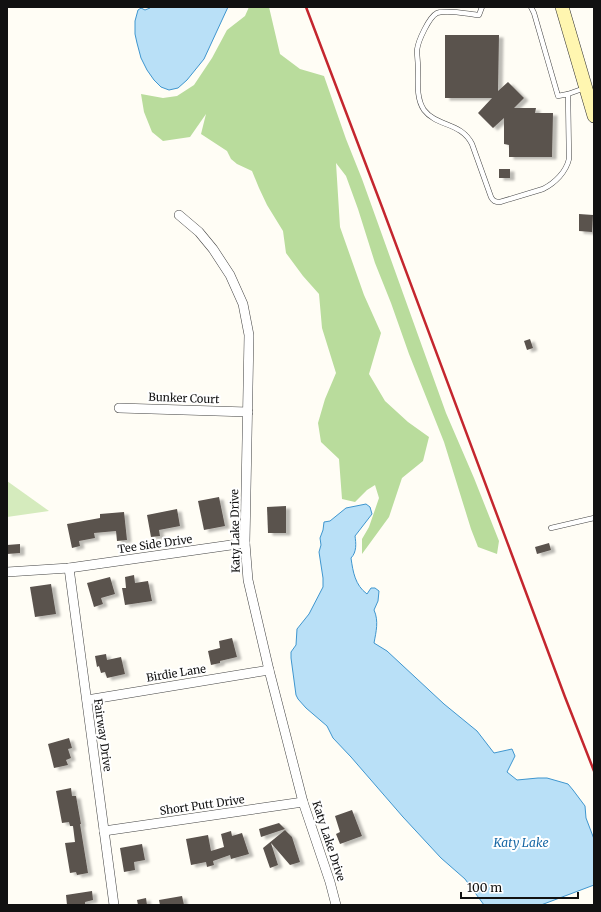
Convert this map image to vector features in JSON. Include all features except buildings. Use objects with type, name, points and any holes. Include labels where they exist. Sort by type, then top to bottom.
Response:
[{"type":"main road","points":[[562,7],[594,116]]},
{"type":"street","name":"Katy Lake Drive","points":[[179,215],[199,232],[214,249],[230,275],[243,304],[249,335],[245,544],[248,580],[269,670],[303,802],[330,882],[336,905]]},
{"type":"street","name":"Bunker Court","points":[[120,408],[248,412]]},
{"type":"street","name":"Tee Side Drive","points":[[7,572],[69,568],[245,544]]},
{"type":"street","name":"Fairway Drive","points":[[69,568],[114,905]]},
{"type":"street","name":"Birdie Lane","points":[[87,700],[269,670]]},
{"type":"street","name":"Short Putt Drive","points":[[104,831],[303,802]]},
{"type":"lane","points":[[482,7],[479,15],[457,12],[437,13],[427,23],[417,50],[418,91],[421,104],[427,113],[433,118],[464,133],[469,138],[493,200],[500,202],[543,189],[558,179],[568,164],[569,159],[568,94]]},
{"type":"lane","points":[[530,7],[534,13],[558,96],[586,88]]},
{"type":"lane","points":[[551,528],[594,518]]},
{"type":"green space","points":[[249,7],[269,7],[280,54],[300,69],[324,76],[446,413],[499,541],[497,554],[478,547],[444,442],[375,263],[346,176],[336,163],[340,227],[364,295],[381,333],[369,374],[385,401],[408,422],[429,437],[423,461],[402,478],[389,517],[362,554],[362,539],[369,527],[379,498],[375,485],[367,490],[355,502],[342,499],[339,459],[321,442],[318,423],[325,399],[336,373],[322,328],[319,294],[286,253],[283,231],[267,205],[252,171],[237,164],[231,159],[227,151],[201,134],[206,114],[190,137],[163,141],[152,132],[144,112],[141,94],[163,98],[177,96],[194,85],[212,58],[227,30],[245,16]]},
{"type":"green space","points":[[7,481],[49,511],[7,517]]},
{"type":"water","points":[[151,7],[228,7],[204,59],[187,80],[178,88],[169,90],[161,87],[147,70],[141,58],[135,34],[135,21],[138,10],[141,8],[145,10]]},
{"type":"water","name":"Katy Lake","points":[[366,504],[370,507],[372,514],[355,536],[355,550],[351,558],[355,578],[360,587],[367,594],[371,588],[375,588],[379,591],[378,601],[374,610],[377,622],[374,643],[387,651],[444,704],[477,731],[494,753],[512,749],[515,756],[507,772],[517,780],[547,778],[568,784],[585,806],[586,818],[594,839],[594,885],[541,905],[484,905],[465,879],[441,858],[333,738],[327,726],[298,699],[296,695],[291,652],[296,645],[297,629],[309,614],[323,587],[319,552],[321,545],[320,538],[324,522],[330,521],[346,508]]},
{"type":"railway","points":[[306,7],[594,771]]}]
